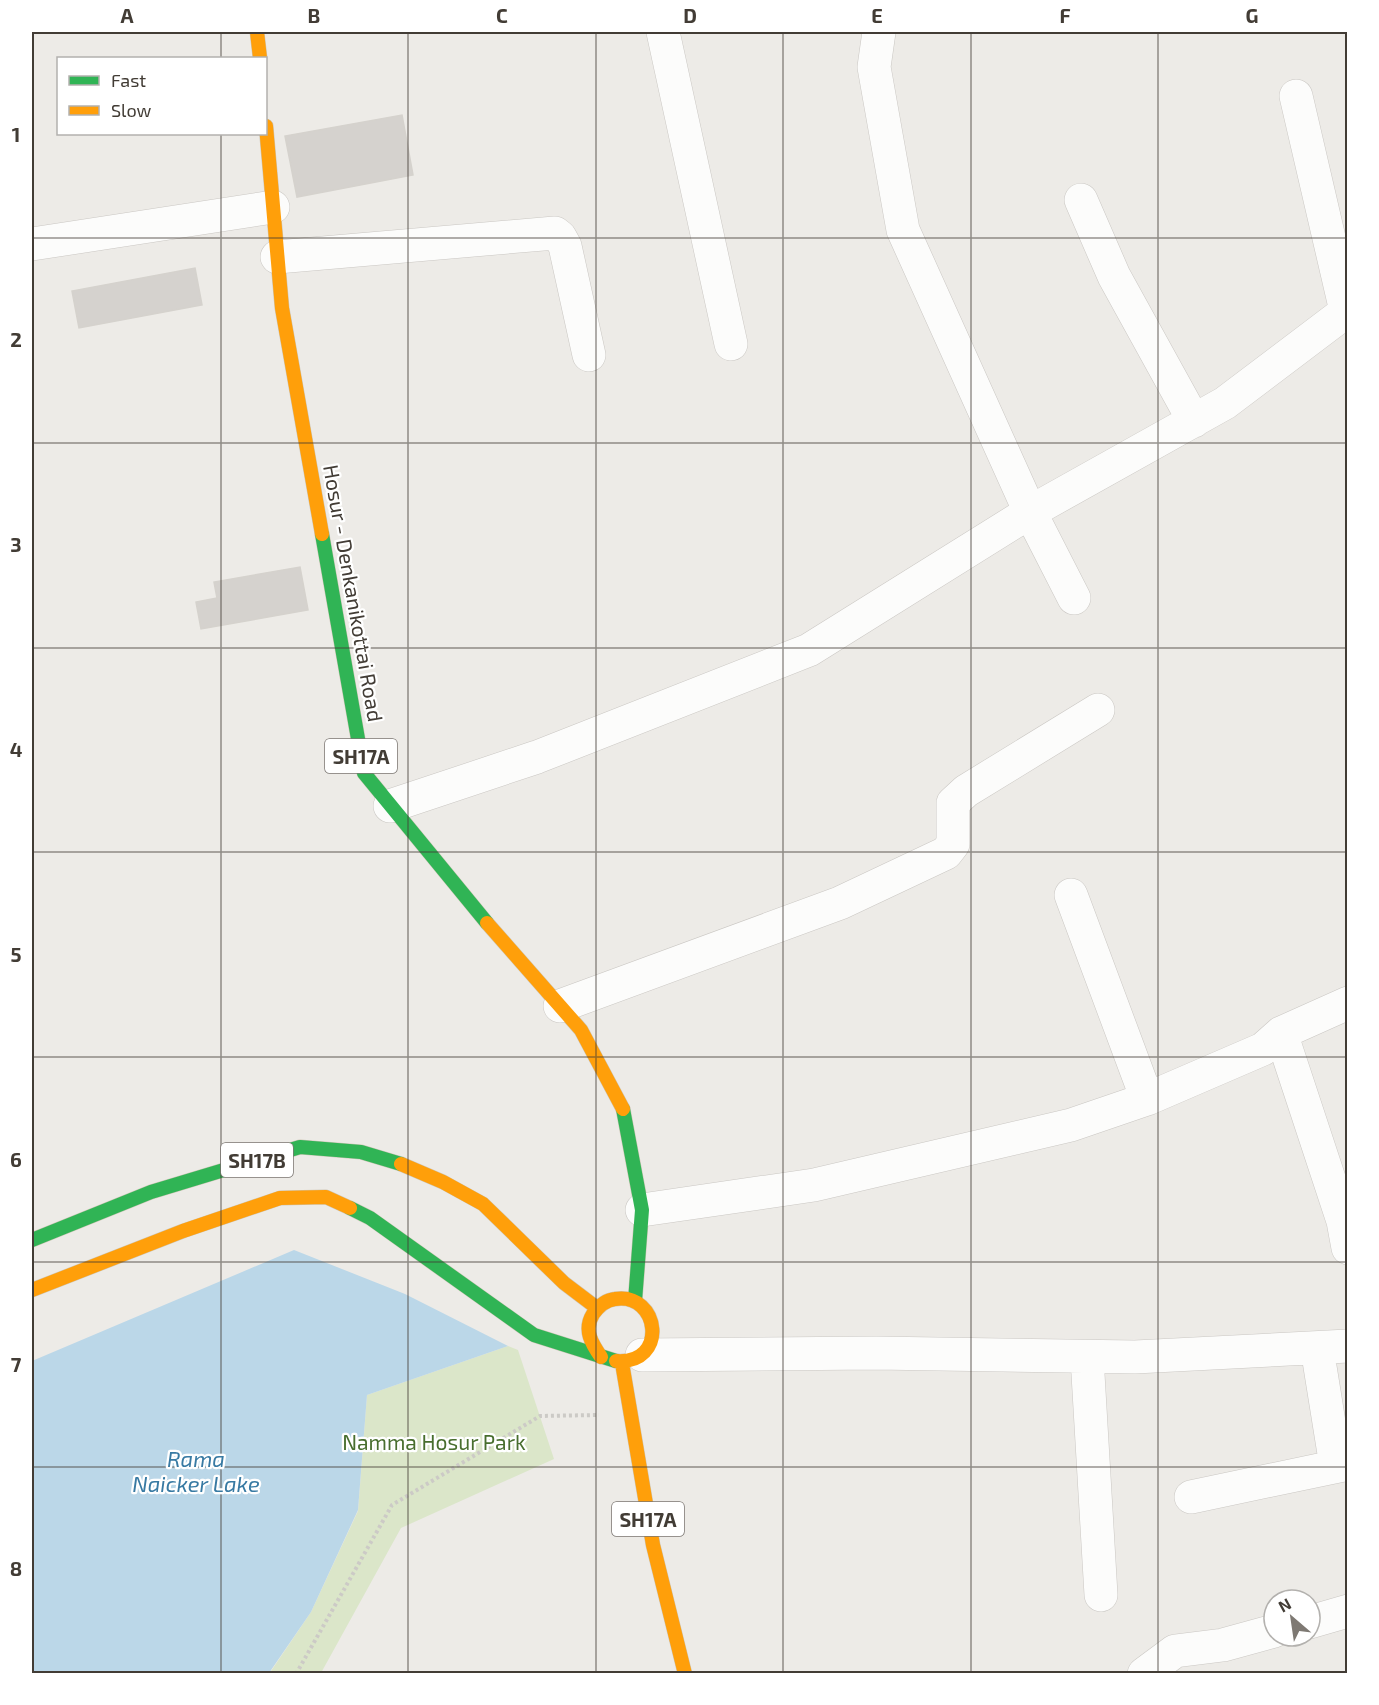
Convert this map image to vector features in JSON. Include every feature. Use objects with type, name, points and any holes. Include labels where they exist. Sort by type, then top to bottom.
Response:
[{"type":"main road","points":[[257,32],[260,57]]},
{"type":"main road","name":"Hosur - Denkanikottai Road","points":[[267,135],[282,308],[364,773],[485,920],[581,1030],[623,1107],[642,1210],[635,1301]]},
{"type":"main road","name":"SH17B","points":[[32,1240],[151,1192],[300,1148],[361,1152],[394,1162],[443,1182],[483,1204],[564,1283],[597,1308]]},
{"type":"main road","name":"SH17B","points":[[32,1290],[183,1231],[280,1198],[326,1197],[370,1218],[534,1335],[601,1357]]},
{"type":"main road","points":[[615,1298],[635,1301],[644,1308],[653,1326],[653,1337],[649,1347],[632,1359],[611,1362],[601,1357],[593,1349],[588,1339],[587,1328],[590,1317],[597,1308],[605,1301],[615,1298]]},
{"type":"main road","name":"SH17A","points":[[632,1359],[630,1415],[653,1545],[685,1674]]},
{"type":"street","points":[[663,32],[731,344]]},
{"type":"street","points":[[879,32],[874,67],[903,230],[1030,512],[1074,598]]},
{"type":"street","points":[[390,806],[537,757],[810,650],[1030,512],[1225,403],[1347,311],[1296,96]]},
{"type":"street","points":[[1081,200],[1114,276],[1194,421]]},
{"type":"street","points":[[32,244],[273,207]]},
{"type":"street","points":[[277,257],[555,233],[565,246],[589,355]]},
{"type":"street","points":[[560,1006],[840,903],[946,853],[953,844],[953,803],[966,791],[1098,710]]},
{"type":"street","points":[[1071,895],[1147,1099]]},
{"type":"street","points":[[642,1210],[814,1185],[1071,1125],[1147,1099],[1263,1050],[1281,1032],[1347,1003]]},
{"type":"street","points":[[1281,1032],[1343,1221],[1347,1248]]},
{"type":"street","points":[[632,1359],[876,1353],[1135,1358],[1332,1347],[1342,1465],[1191,1497]]},
{"type":"street","points":[[1087,1357],[1101,1595]]},
{"type":"street","points":[[1322,1618],[1347,1611]]},
{"type":"street","points":[[1144,1674],[1176,1651],[1223,1645],[1262,1634]]},
{"type":"path","points":[[296,1674],[392,1505],[540,1416],[630,1415]]},
{"type":"green space","name":"Namma Hosur Park","points":[[508,1346],[518,1350],[554,1459],[401,1528],[321,1673],[269,1674],[311,1612],[358,1511],[367,1395]]},
{"type":"water","name":"Rama Naicker Lake","points":[[294,1250],[405,1294],[508,1346],[367,1395],[358,1510],[311,1612],[269,1673],[32,1673],[32,1361]]},
{"type":"building","points":[[402,115],[413,175],[297,197],[285,136]]},
{"type":"building","points":[[195,268],[202,305],[79,328],[72,291]]},
{"type":"building","points":[[300,567],[308,610],[201,629],[196,602],[217,598],[214,582]]},
{"type":"traffic: fast","points":[[322,534],[364,773],[487,923]]},
{"type":"traffic: fast","points":[[623,1109],[642,1210],[635,1301]]},
{"type":"traffic: fast","points":[[32,1240],[151,1192],[300,1147],[361,1152],[401,1164]]},
{"type":"traffic: fast","points":[[350,1208],[370,1218],[534,1335],[616,1361]]},
{"type":"traffic: slow","points":[[257,32],[260,57]]},
{"type":"traffic: slow","points":[[267,135],[282,308],[322,534]]},
{"type":"traffic: slow","points":[[487,923],[581,1030],[623,1109]]},
{"type":"traffic: slow","points":[[401,1164],[443,1182],[483,1204],[564,1283],[597,1308]]},
{"type":"traffic: slow","points":[[32,1290],[183,1231],[280,1198],[326,1197],[350,1208]]},
{"type":"traffic: slow","points":[[601,1357],[592,1342],[589,1331],[593,1314],[608,1301],[630,1300],[642,1306],[649,1317],[652,1329],[651,1341],[645,1352],[633,1359],[616,1361]]},
{"type":"traffic: slow","points":[[622,1363],[653,1545],[685,1674]]}]
